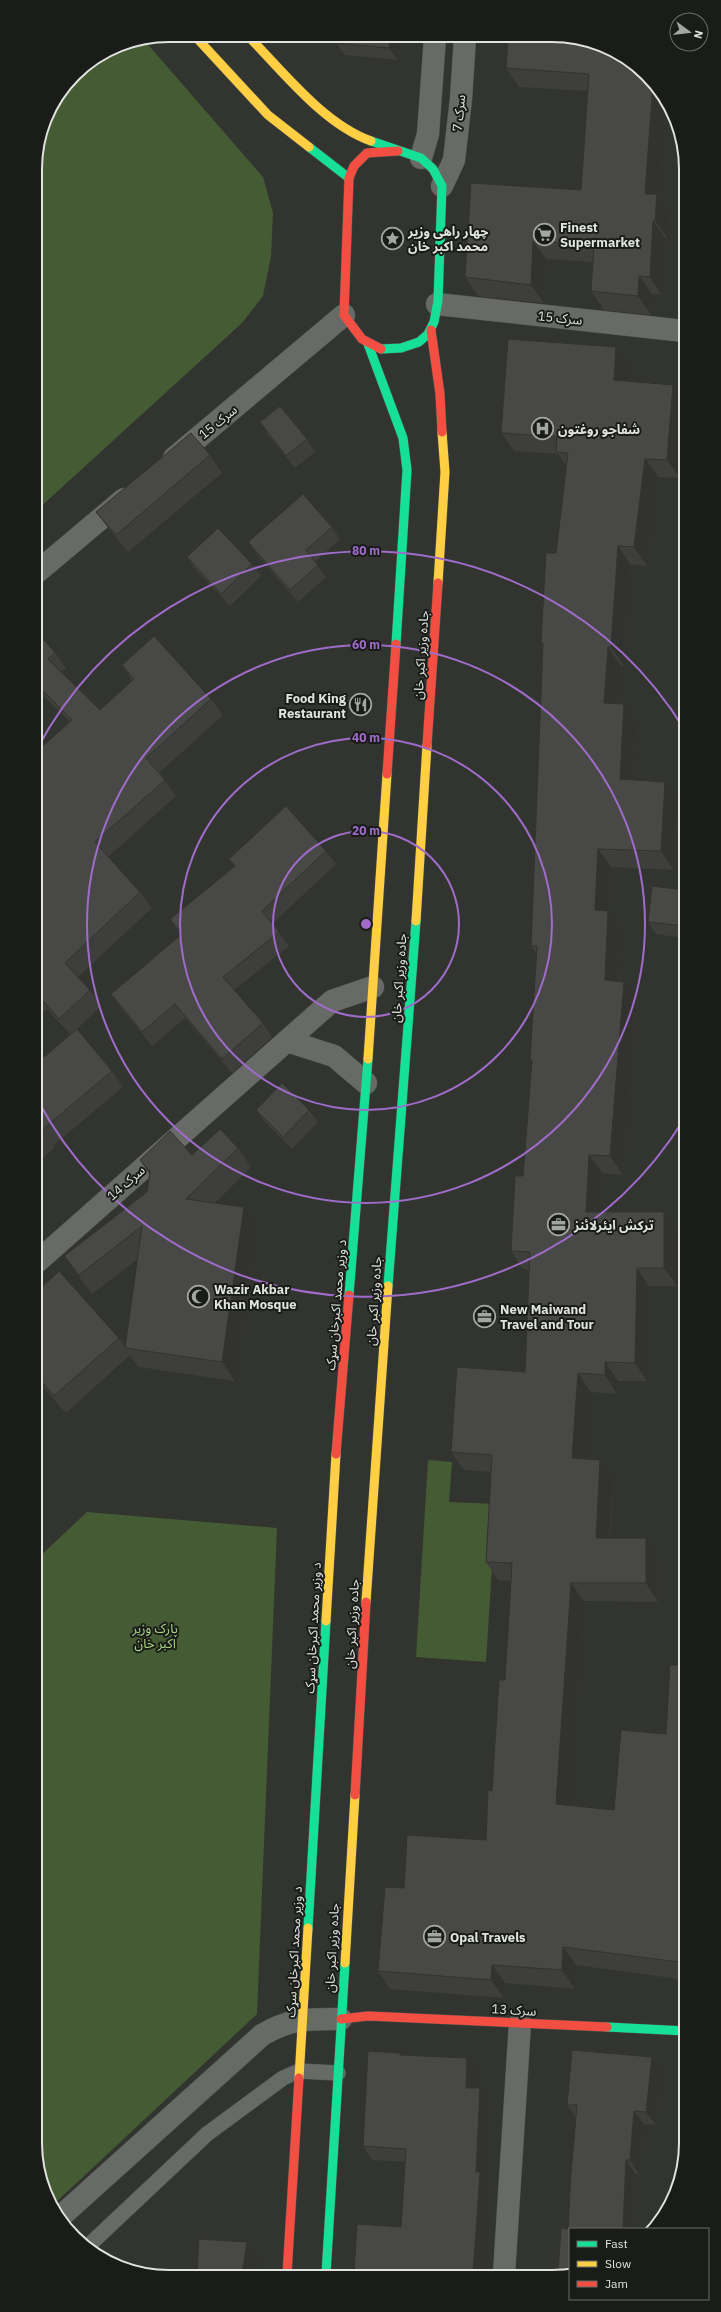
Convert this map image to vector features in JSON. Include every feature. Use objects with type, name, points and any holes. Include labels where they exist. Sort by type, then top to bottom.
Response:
[{"type":"main road","points":[[200,42],[268,115],[349,178]]},
{"type":"main road","points":[[253,42],[324,113],[354,135],[421,158],[433,169],[442,186],[437,304],[431,330],[424,338],[406,348],[387,350],[368,344],[353,332],[344,315],[349,178],[354,166],[367,152],[398,151]]},
{"type":"main road","name":"جاده وزیر اکبر خان","points":[[326,2270],[374,1472],[412,981],[446,472],[440,394],[431,330]]},
{"type":"main road","name":"د وزیر محمد اکبرخان سړک","points":[[287,2270],[336,1469],[373,987],[407,470],[403,438],[368,344]]},
{"type":"main road","name":"سرک 13","points":[[341,2019],[368,2016],[679,2031]]},
{"type":"street","points":[[421,158],[428,134],[435,42]]},
{"type":"street","name":"سرک 7","points":[[442,186],[454,160],[461,100],[465,42]]},
{"type":"street","name":"سرک 15","points":[[437,304],[679,330]]},
{"type":"street","name":"سرک 15","points":[[156,473],[344,315]]},
{"type":"street","points":[[42,568],[138,488]]},
{"type":"street","name":"سرک 14","points":[[42,1257],[209,1111],[262,1061],[332,1002],[373,987]]},
{"type":"street","points":[[287,1041],[334,1056],[366,1083]]},
{"type":"street","points":[[64,2214],[262,2035],[286,2023],[303,2019],[341,2019]]},
{"type":"street","points":[[504,2270],[520,2023]]},
{"type":"lane","points":[[91,2243],[207,2134],[283,2078],[299,2072],[338,2073]]},
{"type":"green space","points":[[147,44],[263,177],[273,213],[271,256],[263,296],[242,323],[42,506],[43,153],[46,136],[52,121],[68,92],[79,79],[92,68],[113,55]]},
{"type":"green space","points":[[428,1460],[452,1462],[449,1502],[496,1504],[486,1662],[416,1657]]},
{"type":"green space","name":"پارک وزیر اکبر خان","points":[[87,1512],[277,1528],[257,2014],[57,2202],[44,2167],[42,2151],[42,1554]]},
{"type":"building","points":[[336,42],[390,42],[389,48]]},
{"type":"building","points":[[508,42],[560,42],[576,44],[585,46],[615,59],[642,79],[652,91],[645,194],[657,194],[655,221],[653,221],[650,277],[639,276],[638,296],[591,291],[594,245],[533,241],[531,285],[465,277],[471,183],[581,190],[589,74],[506,68]]},
{"type":"building","points":[[508,339],[616,347],[614,380],[673,385],[667,460],[645,459],[634,547],[618,546],[611,647],[608,647],[604,703],[624,704],[620,779],[665,782],[661,851],[598,849],[595,910],[608,911],[605,980],[624,982],[610,1156],[589,1155],[586,1212],[664,1212],[664,1268],[637,1268],[635,1363],[605,1362],[605,1375],[578,1373],[572,1458],[600,1460],[596,1538],[646,1538],[646,1583],[571,1583],[556,1804],[614,1810],[621,1730],[666,1734],[670,1665],[679,1665],[679,1962],[563,1947],[562,1970],[492,1965],[491,1980],[378,1971],[385,1887],[404,1888],[407,1835],[486,1840],[488,1790],[492,1791],[499,1680],[505,1680],[512,1563],[486,1562],[492,1455],[451,1452],[457,1367],[525,1372],[530,1252],[511,1251],[515,1176],[523,1176],[532,1060],[530,1060],[537,946],[531,946],[543,643],[541,643],[546,553],[556,553],[568,453],[556,452],[557,437],[501,433]]},
{"type":"building","points":[[280,406],[307,439],[286,456],[260,422]]},
{"type":"building","points":[[191,433],[210,455],[116,535],[96,512]]},
{"type":"building","points":[[303,494],[332,527],[306,550],[318,565],[290,590],[248,542]]},
{"type":"building","points":[[218,528],[252,564],[221,594],[187,557]]},
{"type":"building","points":[[154,636],[211,699],[146,758],[165,780],[95,842],[140,892],[65,963],[90,990],[59,1019],[42,1000],[42,747],[72,720],[42,690],[42,638],[55,652],[48,659],[100,710],[134,679],[122,665]]},
{"type":"building","points":[[286,806],[326,851],[262,911],[279,932],[223,977],[263,1023],[222,1059],[175,1004],[142,1032],[111,994],[182,934],[170,919],[235,866],[229,859]]},
{"type":"building","points":[[652,886],[679,889],[679,925],[648,922]]},
{"type":"building","points":[[77,1029],[112,1071],[42,1130],[42,1059]]},
{"type":"building","points":[[282,1083],[309,1110],[283,1137],[256,1110]]},
{"type":"building","points":[[220,1129],[238,1148],[186,1199],[244,1207],[222,1362],[125,1348],[142,1226],[79,1275],[64,1256],[147,1192],[150,1171],[140,1160],[170,1131],[192,1155]]},
{"type":"building","points":[[59,1271],[119,1338],[54,1396],[42,1382],[42,1287]]},
{"type":"building","points":[[572,2050],[652,2057],[646,2112],[634,2111],[630,2160],[626,2160],[623,2228],[569,2228],[569,2269],[558,2270],[561,2228],[568,2229],[577,2105],[567,2105]]},
{"type":"building","points":[[368,2051],[400,2053],[400,2055],[467,2058],[466,2088],[480,2088],[476,2172],[480,2172],[473,2270],[354,2270],[357,2224],[401,2227],[406,2149],[363,2146]]},
{"type":"building","points":[[199,2239],[247,2242],[243,2270],[197,2270]]},
{"type":"traffic: fast","points":[[371,141],[421,158],[433,169],[442,186],[438,301],[434,322],[428,334],[419,342],[401,348],[381,349]]},
{"type":"traffic: fast","points":[[309,147],[349,178]]},
{"type":"traffic: fast","points":[[368,344],[403,438],[407,470],[396,644]]},
{"type":"traffic: fast","points":[[388,1286],[416,921]]},
{"type":"traffic: fast","points":[[349,1295],[368,1059]]},
{"type":"traffic: fast","points":[[308,1928],[326,1621]]},
{"type":"traffic: fast","points":[[326,2270],[345,1963]]},
{"type":"traffic: fast","points":[[607,2027],[679,2031]]},
{"type":"traffic: slow","points":[[200,42],[268,115],[309,147]]},
{"type":"traffic: slow","points":[[254,42],[289,80],[320,109],[353,133],[371,141]]},
{"type":"traffic: slow","points":[[438,583],[445,472],[442,432]]},
{"type":"traffic: slow","points":[[416,921],[427,745]]},
{"type":"traffic: slow","points":[[368,1059],[387,774]]},
{"type":"traffic: slow","points":[[366,1602],[388,1286]]},
{"type":"traffic: slow","points":[[326,1621],[336,1454]]},
{"type":"traffic: slow","points":[[345,1963],[355,1795]]},
{"type":"traffic: slow","points":[[299,2078],[308,1928]]},
{"type":"traffic: jam","points":[[381,349],[362,339],[344,315],[349,178],[354,166],[367,153],[398,151]]},
{"type":"traffic: jam","points":[[431,330],[440,394],[442,432]]},
{"type":"traffic: jam","points":[[427,745],[438,583]]},
{"type":"traffic: jam","points":[[387,774],[396,644]]},
{"type":"traffic: jam","points":[[336,1454],[349,1295]]},
{"type":"traffic: jam","points":[[355,1795],[366,1602]]},
{"type":"traffic: jam","points":[[341,2019],[368,2016],[607,2027]]},
{"type":"traffic: jam","points":[[287,2270],[299,2078]]},
{"type":"place","name":"Finest Supermarket","points":[[544,234]]},
{"type":"place","name":"چهار راهی وزیر محمد اکبر خان","points":[[393,238]]},
{"type":"place","name":"شفاجو روغتون","points":[[542,429]]},
{"type":"place","name":"Food King Restaurant","points":[[361,705]]},
{"type":"place","name":"ترکش ایئرلائنز","points":[[559,1225]]},
{"type":"place","name":"Wazir Akbar Khan Mosque","points":[[198,1296]]},
{"type":"place","name":"New Maiwand Travel and Tour","points":[[484,1316]]},
{"type":"place","name":"Opal Travels","points":[[435,1937]]}]
